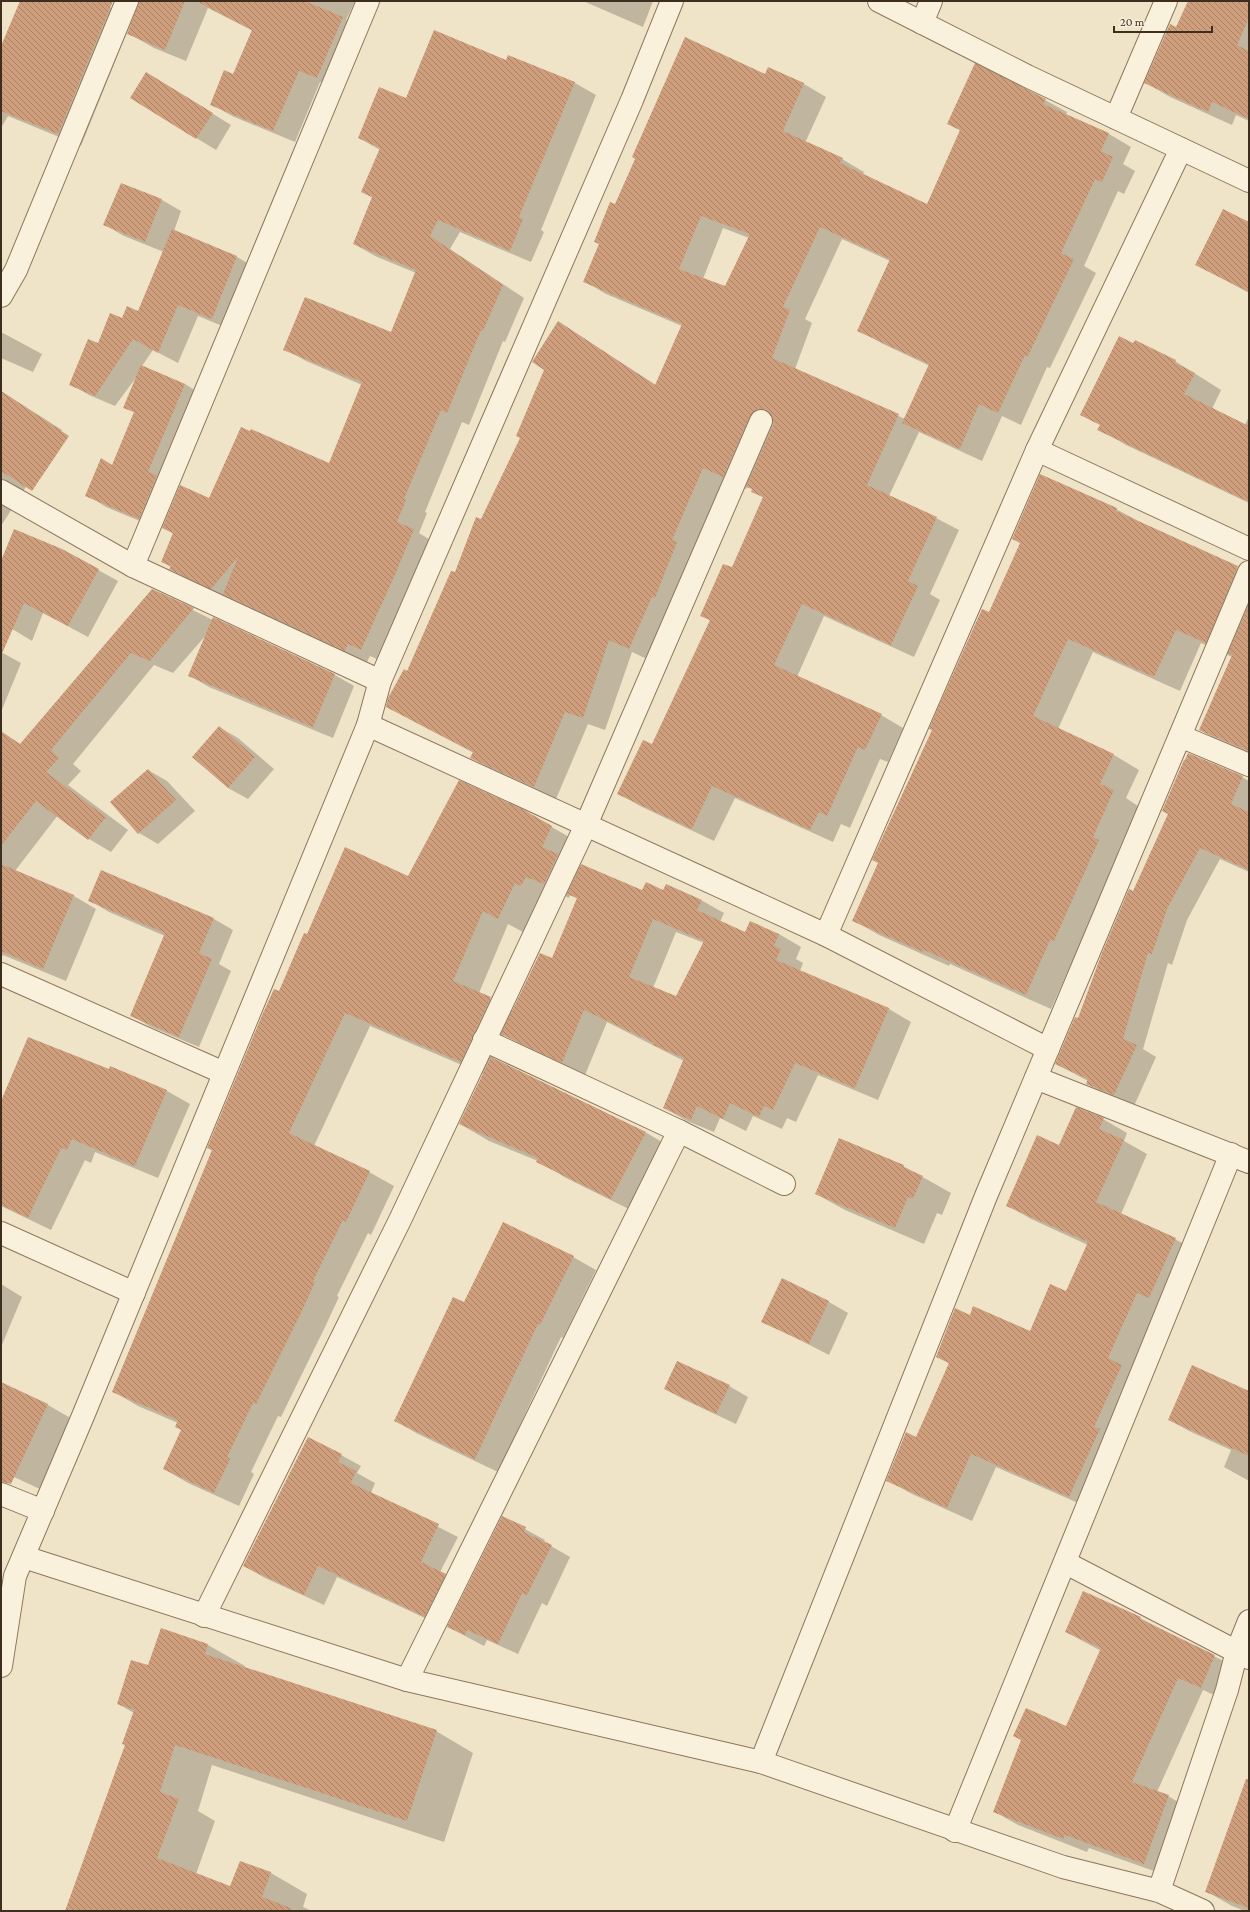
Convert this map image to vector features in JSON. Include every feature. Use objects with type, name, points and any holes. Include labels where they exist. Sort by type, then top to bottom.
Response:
[{"type":"street","points":[[1,296],[16,270],[127,1]]},
{"type":"street","points":[[133,566],[368,1]]},
{"type":"street","points":[[1,1666],[15,1576],[134,1293],[368,725],[380,681],[629,107],[672,1]]},
{"type":"street","points":[[879,1],[1027,76],[1249,181]]},
{"type":"street","points":[[922,23],[931,1]]},
{"type":"street","points":[[1116,118],[1166,1]]},
{"type":"street","points":[[826,935],[1037,450],[1181,148]]},
{"type":"street","points":[[204,1616],[400,1220],[586,825],[761,421]]},
{"type":"street","points":[[1037,450],[1249,550]]},
{"type":"street","points":[[2,496],[133,566],[380,681]]},
{"type":"street","points":[[762,1762],[983,1204],[1249,572]]},
{"type":"street","points":[[368,725],[826,935],[1048,1049]]},
{"type":"street","points":[[1180,736],[1249,765]]},
{"type":"street","points":[[1,974],[224,1073]]},
{"type":"street","points":[[484,1040],[679,1131],[784,1184]]},
{"type":"street","points":[[955,1831],[1066,1563],[1240,1158],[1036,1078]]},
{"type":"street","points":[[407,1680],[679,1131]]},
{"type":"street","points":[[1,1233],[134,1293]]},
{"type":"street","points":[[1,1494],[43,1510]]},
{"type":"street","points":[[24,1557],[407,1680],[762,1762],[955,1831],[1063,1867],[1159,1891],[1203,1911]]},
{"type":"street","points":[[1066,1563],[1243,1655]]},
{"type":"street","points":[[1159,1891],[1227,1690],[1243,1655],[1249,1620]]},
{"type":"building","points":[[20,1],[113,1],[58,134],[1,111],[1,46]]},
{"type":"building","points":[[139,1],[185,1],[165,50],[127,34]]},
{"type":"building","points":[[196,1],[305,1],[343,17],[317,78],[299,71],[273,131],[210,105],[224,70],[233,74],[252,30]]},
{"type":"building","points":[[1188,1],[1249,1],[1249,18],[1237,45],[1249,51],[1249,119],[1212,102],[1208,112],[1144,83],[1170,24],[1176,27]]},
{"type":"building","points":[[434,30],[506,60],[508,55],[575,82],[519,217],[523,219],[510,251],[438,220],[430,236],[503,285],[483,331],[481,330],[447,413],[441,410],[404,499],[406,500],[397,522],[414,529],[394,577],[361,650],[348,644],[345,651],[223,594],[238,557],[211,589],[169,569],[171,566],[161,562],[173,533],[162,528],[180,485],[209,498],[241,427],[250,431],[251,429],[329,463],[362,382],[283,350],[305,297],[391,332],[416,270],[353,244],[372,197],[361,192],[380,148],[358,138],[379,87],[406,98]]},
{"type":"building","points":[[685,37],[765,74],[768,67],[804,83],[783,131],[843,158],[840,163],[927,204],[960,130],[947,124],[975,63],[1046,99],[1043,104],[1109,133],[1101,151],[1113,157],[1102,182],[1095,179],[1061,253],[1074,259],[1028,356],[1025,355],[998,413],[979,404],[960,449],[902,423],[929,364],[857,331],[890,259],[820,227],[783,307],[790,310],[772,358],[899,414],[867,485],[937,517],[908,581],[918,586],[891,645],[802,604],[774,665],[882,714],[865,750],[858,747],[827,816],[819,812],[810,830],[712,786],[692,829],[617,794],[643,740],[652,744],[710,620],[700,616],[723,564],[732,567],[763,497],[751,492],[752,489],[746,487],[773,426],[771,414],[766,409],[754,411],[750,416],[723,477],[703,468],[672,540],[677,542],[655,598],[652,597],[629,649],[609,640],[583,718],[565,712],[534,787],[470,758],[473,752],[386,707],[388,698],[404,669],[407,671],[451,571],[455,572],[476,517],[481,519],[520,438],[516,436],[544,370],[532,362],[558,321],[655,385],[682,324],[583,282],[599,244],[594,242],[610,202],[615,204],[635,159],[632,157]],"holes":[[[701,216],[750,234],[725,286],[679,269]]]},
{"type":"building","points":[[146,72],[213,113],[196,139],[130,98]]},
{"type":"building","points":[[121,183],[162,199],[145,242],[103,225]]},
{"type":"building","points":[[1223,209],[1249,222],[1249,292],[1195,265]]},
{"type":"building","points":[[172,229],[237,256],[212,319],[178,305],[158,353],[133,339],[95,396],[69,385],[88,339],[98,343],[110,313],[122,318],[127,306],[138,311]]},
{"type":"building","points":[[1119,336],[1133,343],[1135,340],[1176,360],[1175,363],[1195,373],[1184,394],[1249,426],[1249,502],[1097,430],[1100,425],[1080,415]]},
{"type":"building","points":[[141,365],[185,384],[148,472],[157,475],[139,519],[85,496],[101,458],[112,465],[134,412],[123,408]]},
{"type":"building","points":[[1,391],[69,436],[32,491],[1,471]]},
{"type":"building","points":[[1040,474],[1117,508],[1116,511],[1238,566],[1206,643],[1176,630],[1154,677],[1068,639],[1033,716],[1114,754],[1100,784],[1114,790],[1093,837],[1099,840],[1054,941],[1050,940],[1026,995],[924,950],[923,952],[852,921],[878,863],[872,860],[932,730],[929,729],[937,710],[982,609],[989,612],[1020,543],[1012,539]]},
{"type":"building","points":[[14,529],[62,549],[99,569],[68,626],[24,603],[1,656],[1,561]]},
{"type":"building","points":[[152,589],[194,608],[150,661],[131,653],[51,750],[59,758],[46,772],[106,817],[88,840],[36,801],[1,846],[1,731],[20,744]]},
{"type":"building","points":[[1249,604],[1249,751],[1199,730],[1232,655],[1228,653]]},
{"type":"building","points":[[213,617],[335,674],[313,727],[188,676]]},
{"type":"building","points":[[219,726],[255,757],[228,788],[192,757]]},
{"type":"building","points":[[1188,753],[1243,776],[1231,804],[1249,812],[1249,870],[1200,848],[1167,909],[1152,954],[1148,953],[1123,1039],[1137,1045],[1114,1095],[1086,1084],[1088,1079],[1055,1064],[1075,1017],[1078,1018],[1102,953],[1129,889],[1133,891],[1168,814],[1162,811]]},
{"type":"building","points":[[148,769],[176,800],[138,834],[110,802]]},
{"type":"building","points":[[459,780],[524,810],[552,826],[542,847],[558,854],[544,884],[526,877],[521,886],[515,883],[498,919],[483,911],[453,981],[491,997],[461,1062],[345,1013],[289,1133],[370,1171],[346,1222],[343,1220],[313,1281],[315,1282],[301,1313],[256,1404],[253,1403],[227,1457],[230,1459],[214,1493],[163,1469],[181,1430],[175,1427],[178,1420],[112,1392],[212,1150],[207,1148],[263,1013],[274,989],[279,991],[304,933],[307,934],[345,847],[408,876]]},
{"type":"building","points":[[1,864],[74,895],[43,969],[1,951]]},
{"type":"building","points":[[581,864],[642,890],[646,882],[663,890],[666,884],[702,900],[697,910],[745,932],[750,921],[779,934],[774,946],[781,949],[776,960],[889,1008],[855,1088],[795,1063],[773,1110],[764,1106],[759,1117],[730,1103],[723,1119],[697,1106],[691,1120],[663,1108],[684,1058],[653,1045],[654,1043],[584,1010],[562,1063],[501,1034],[540,953],[552,958],[577,898],[567,894]],"holes":[[[653,919],[704,941],[676,996],[629,977]]]},
{"type":"building","points":[[101,870],[214,918],[199,953],[212,959],[179,1037],[130,1016],[165,933],[88,901]]},
{"type":"building","points":[[28,1037],[109,1069],[110,1066],[167,1090],[135,1166],[72,1139],[67,1150],[61,1148],[28,1218],[1,1205],[1,1101]]},
{"type":"building","points":[[491,1057],[646,1132],[611,1199],[536,1162],[538,1158],[459,1124]]},
{"type":"building","points":[[1076,1107],[1104,1118],[1099,1129],[1124,1140],[1096,1202],[1176,1238],[1149,1298],[1137,1293],[1108,1358],[1122,1365],[1094,1427],[1100,1429],[1069,1497],[971,1454],[947,1508],[886,1481],[906,1432],[916,1437],[949,1363],[936,1357],[955,1308],[970,1315],[973,1306],[1030,1331],[1050,1284],[1066,1291],[1088,1242],[1006,1206],[1037,1135],[1059,1145]]},
{"type":"building","points":[[839,1138],[904,1165],[903,1167],[923,1176],[913,1199],[908,1197],[895,1228],[815,1194]]},
{"type":"building","points":[[503,1222],[574,1256],[540,1325],[538,1324],[475,1459],[394,1421],[453,1297],[464,1302]]},
{"type":"building","points":[[782,1278],[829,1301],[809,1344],[761,1322]]},
{"type":"building","points":[[677,1361],[730,1385],[716,1414],[664,1389]]},
{"type":"building","points":[[1192,1365],[1249,1391],[1249,1456],[1168,1420]]},
{"type":"building","points":[[1,1382],[48,1404],[11,1484],[1,1482]]},
{"type":"building","points":[[308,1437],[342,1454],[338,1462],[356,1471],[351,1483],[439,1524],[421,1562],[446,1574],[425,1617],[318,1566],[304,1595],[243,1566]]},
{"type":"building","points":[[502,1516],[526,1527],[524,1532],[552,1545],[527,1595],[522,1593],[498,1644],[467,1630],[465,1635],[447,1627]]},
{"type":"building","points":[[1083,1591],[1141,1617],[1140,1619],[1215,1655],[1201,1688],[1178,1678],[1132,1782],[1169,1795],[1144,1864],[1065,1835],[1063,1839],[993,1812],[1021,1740],[1013,1736],[1026,1708],[1066,1726],[1101,1648],[1065,1632]]},
{"type":"building","points":[[161,1628],[208,1644],[205,1654],[437,1730],[407,1821],[175,1745],[160,1792],[179,1799],[157,1858],[230,1886],[240,1861],[271,1872],[262,1897],[291,1908],[291,1911],[65,1911],[125,1745],[122,1744],[134,1710],[117,1704],[131,1660],[148,1665]]},
{"type":"building","points":[[1246,1779],[1249,1779],[1249,1908],[1205,1892]]}]
